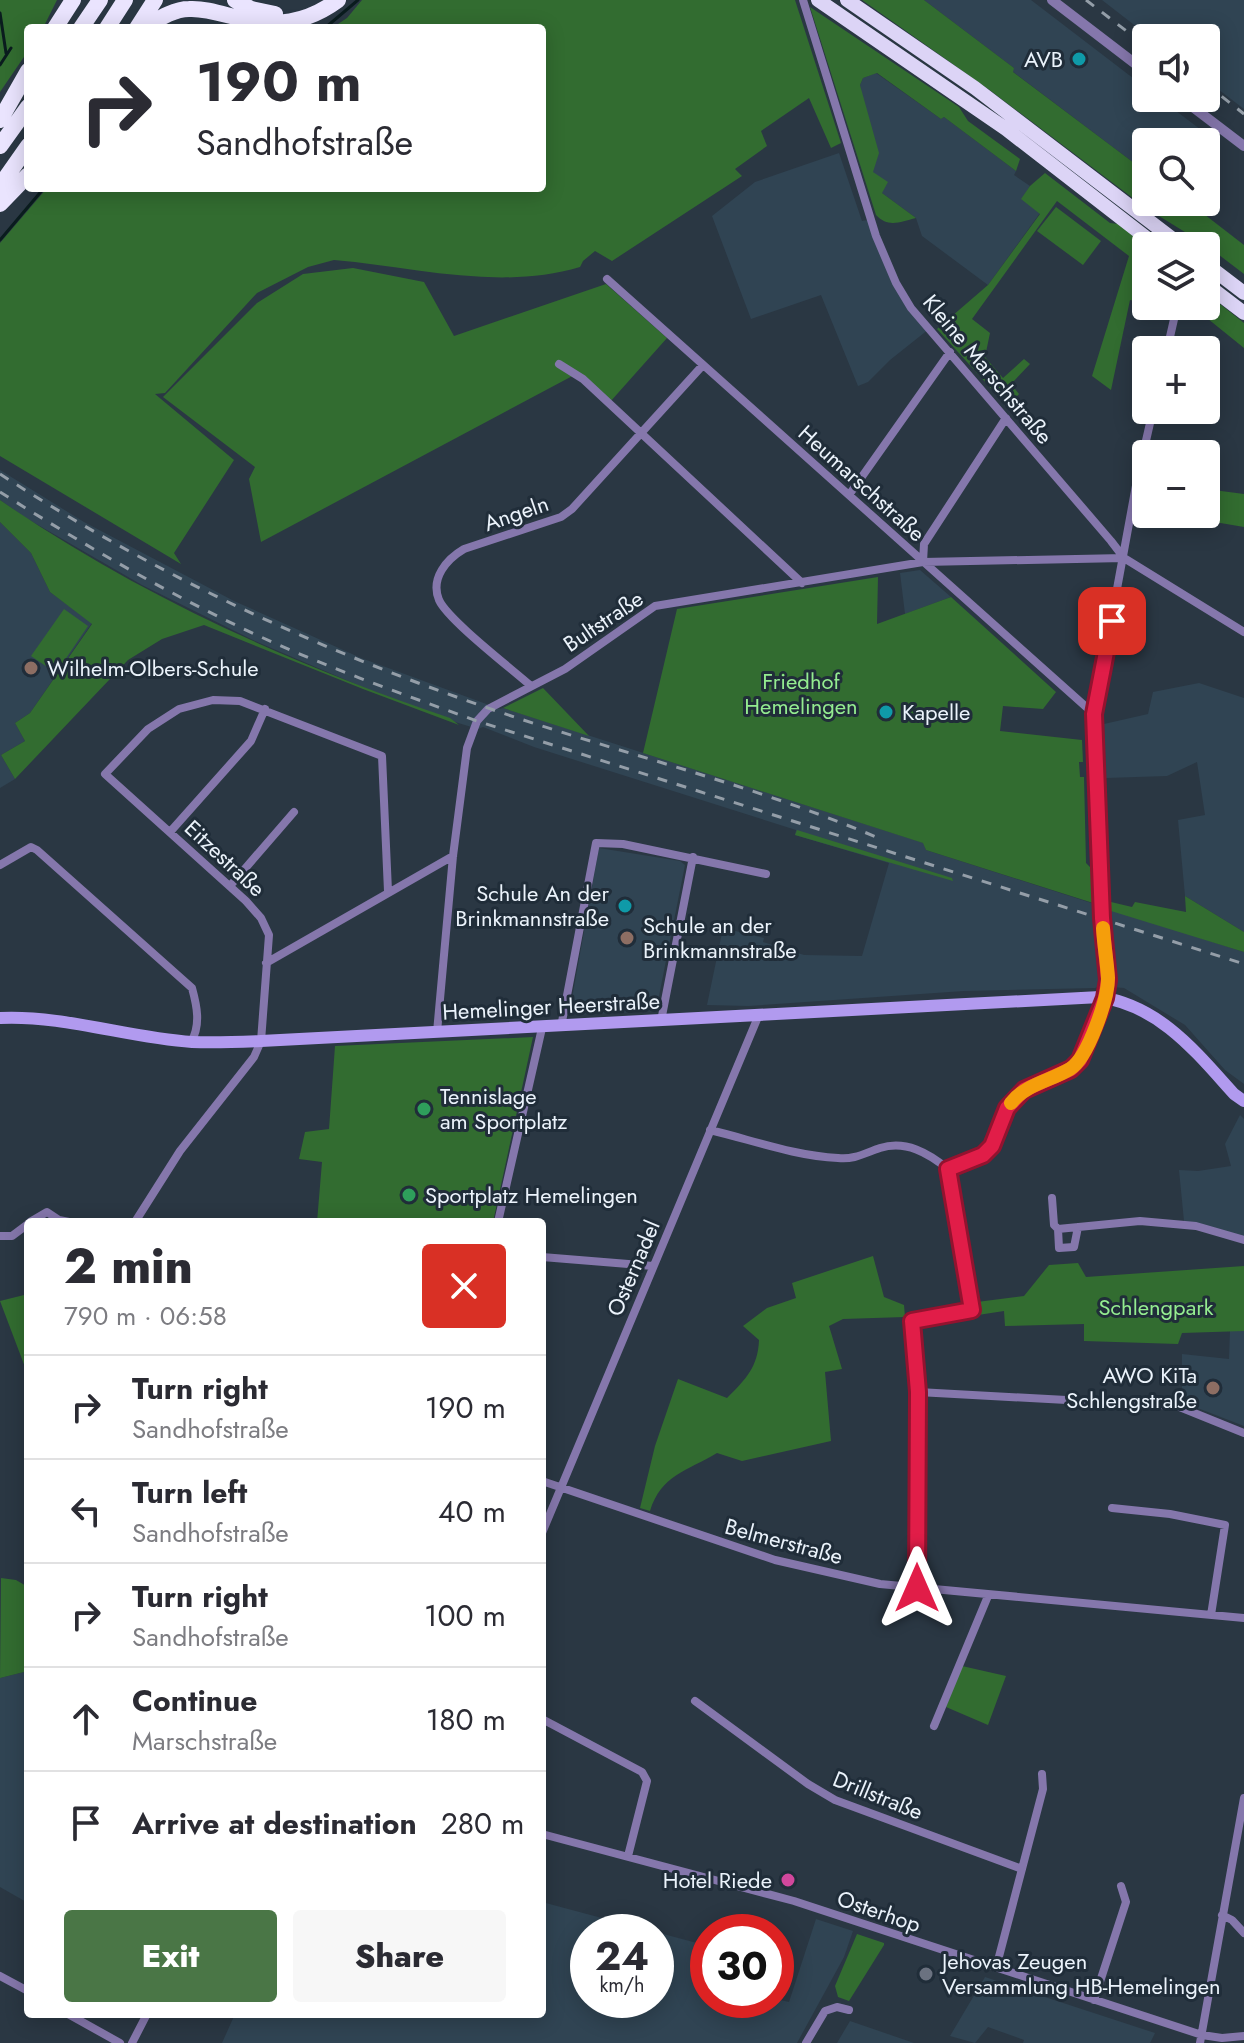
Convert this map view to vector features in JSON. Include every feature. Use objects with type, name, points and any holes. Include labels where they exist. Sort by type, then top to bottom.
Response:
[{"type":"highway","points":[[55,24],[63,0]]},
{"type":"highway","points":[[57,24],[73,0]]},
{"type":"highway","points":[[84,24],[100,0]]},
{"type":"highway","points":[[110,24],[125,0]]},
{"type":"highway","points":[[142,24],[155,0]]},
{"type":"highway","points":[[235,0],[268,14],[286,14],[301,12],[321,0]]},
{"type":"highway","points":[[149,24],[187,9],[281,24],[302,21],[338,0]]},
{"type":"highway","points":[[818,0],[1006,129],[1139,232]]},
{"type":"highway","points":[[847,0],[975,88],[1165,232]]},
{"type":"highway","points":[[0,120],[24,78]]},
{"type":"highway","points":[[0,146],[24,113]]},
{"type":"highway","points":[[0,186],[24,152]]},
{"type":"highway","points":[[0,204],[24,179]]},
{"type":"highway","points":[[1220,267],[1244,284]]},
{"type":"highway","points":[[1220,275],[1244,293]]},
{"type":"highway","points":[[1220,295],[1244,313]]},
{"type":"main road","name":"Hemelinger Heerstraße","points":[[0,1018],[61,1022],[191,1042],[261,1041],[1105,998]]},
{"type":"main road","points":[[1105,998],[1140,1009],[1172,1028],[1244,1101]]},
{"type":"street","name":"Kleine Marschstraße","points":[[803,0],[876,236],[896,283],[911,308],[1124,558],[1244,632]]},
{"type":"street","points":[[1052,0],[1132,61]]},
{"type":"street","points":[[1199,112],[1244,146]]},
{"type":"street","name":"Heumarschstraße","points":[[607,279],[1094,714]]},
{"type":"street","points":[[849,495],[950,352]]},
{"type":"street","points":[[559,364],[583,379],[802,583]]},
{"type":"street","name":"Angeln","points":[[531,686],[444,608],[437,591],[439,576],[452,556],[464,549],[548,522],[572,509],[703,365]]},
{"type":"street","points":[[923,562],[924,544],[1006,418]]},
{"type":"street","points":[[948,1169],[983,1155],[992,1146],[1007,1108],[1024,1090],[1071,1069],[1080,1060],[1105,998],[1108,980],[1102,918],[1094,714],[1150,424]]},
{"type":"street","name":"Bultstraße","points":[[437,1032],[453,856],[467,748],[477,721],[499,701],[596,649],[655,606],[923,562],[1104,561],[1124,558]]},
{"type":"street","name":"Eitzestraße","points":[[261,1041],[269,935],[261,918],[230,886],[105,774],[148,729],[179,709],[213,700],[240,701],[265,709]]},
{"type":"street","points":[[170,832],[251,741],[265,709],[382,756],[388,891]]},
{"type":"street","points":[[230,886],[294,812]]},
{"type":"street","points":[[561,1027],[596,843],[623,844],[766,874]]},
{"type":"street","points":[[0,865],[31,847],[37,850],[192,988],[197,1006],[197,1032],[191,1042]]},
{"type":"street","points":[[266,963],[453,856]]},
{"type":"street","points":[[661,1021],[693,857]]},
{"type":"street","name":"Osternadel","points":[[546,1524],[758,1017]]},
{"type":"street","points":[[499,1218],[542,1028]]},
{"type":"street","points":[[137,1218],[180,1151],[254,1057],[261,1041]]},
{"type":"street","points":[[710,1130],[802,1153],[837,1158],[861,1156],[897,1145],[911,1147],[948,1169],[972,1310],[912,1321],[918,1392],[917,1588]]},
{"type":"street","points":[[1052,1198],[1059,1248],[1074,1247],[1078,1227]]},
{"type":"street","points":[[46,1202],[47,1212]]},
{"type":"street","points":[[47,1212],[56,1218]]},
{"type":"street","points":[[37,1218],[47,1212]]},
{"type":"street","points":[[1058,1229],[1140,1221],[1196,1226],[1244,1240]]},
{"type":"street","points":[[0,1236],[12,1236],[24,1227]]},
{"type":"street","points":[[546,1257],[653,1266]]},
{"type":"street","points":[[918,1392],[1177,1406],[1244,1433]]},
{"type":"street","name":"Belmerstraße","points":[[546,1482],[775,1560],[880,1584],[1244,1618]]},
{"type":"street","points":[[1112,1508],[1170,1514],[1225,1525],[1211,1615]]},
{"type":"street","points":[[934,1726],[988,1596]]},
{"type":"street","name":"Drillstraße","points":[[695,1701],[808,1784],[835,1800],[1022,1869]]},
{"type":"street","points":[[546,1721],[642,1772],[647,1781],[628,1856]]},
{"type":"street","points":[[996,1968],[1043,1789],[1042,1774]]},
{"type":"street","points":[[1201,2039],[1244,1798]]},
{"type":"street","name":"Osterhop","points":[[546,1835],[794,1901],[1094,2000],[1201,2039],[1244,2036]]},
{"type":"street","points":[[1094,2000],[1126,1902],[1121,1886]]},
{"type":"street","points":[[1222,1915],[1243,1930]]},
{"type":"street","points":[[0,1976],[24,1989]]},
{"type":"street","points":[[806,2043],[825,2011],[837,2007],[849,2010]]},
{"type":"street","points":[[75,2018],[120,2043]]},
{"type":"street","points":[[132,2043],[145,2018]]},
{"type":"shaded area","points":[[924,0],[1031,0],[1132,77],[1132,112],[1177,112],[1199,128],[1132,128],[1132,161],[1012,71],[1014,68]]},
{"type":"shaded area","points":[[1102,0],[1244,0],[1244,109],[1220,91],[1220,24],[1133,24]]},
{"type":"shaded area","points":[[876,73],[941,119],[944,117],[1016,171],[1014,175],[1030,186],[1022,199],[1040,213],[988,285],[922,236],[916,218],[882,193],[873,172],[860,85],[863,78]]},
{"type":"shaded area","points":[[839,153],[862,221],[868,220],[890,272],[929,329],[868,382],[858,386],[821,295],[751,319],[712,216],[755,182]]},
{"type":"shaded area","points":[[0,470],[84,522],[234,601],[361,658],[500,709],[924,843],[926,850],[1244,952],[1244,1084],[1225,1070],[1185,1025],[1124,988],[1100,986],[964,991],[749,1006],[707,1005],[723,928],[764,938],[763,942],[804,955],[862,956],[889,863],[795,835],[796,830],[534,747],[483,727],[478,729],[455,722],[367,689],[255,641],[142,585],[26,518],[0,500]]},
{"type":"shaded area","name":"Wilhelm-Olbers-Schule","points":[[0,522],[31,553],[50,592],[92,623],[30,713],[15,723],[25,741],[1,755],[15,779],[0,788]]},
{"type":"shaded area","points":[[920,570],[951,597],[905,614],[900,573]]},
{"type":"shaded area","points":[[1199,683],[1244,698],[1244,932],[1185,896],[1178,820],[1205,815],[1197,762],[1167,776],[1106,778],[1104,724],[1148,714],[1153,692]]},
{"type":"shaded area","name":"Schule an der Brinkmannstraße","points":[[599,848],[680,861],[685,865],[656,1011],[569,1015]]},
{"type":"shaded area","points":[[1240,1115],[1244,1119],[1244,1237],[1184,1221],[1179,1170],[1198,1171],[1231,1166],[1225,1144]]},
{"type":"shaded area","name":"AWO KiTa Schlengstraße","points":[[1230,1331],[1244,1331],[1244,1426],[1182,1402],[1182,1354],[1229,1359]]},
{"type":"shaded area","points":[[24,1672],[24,1901],[0,1887],[0,1678]]},
{"type":"shaded area","points":[[546,1903],[587,1914],[570,1914],[570,2018],[674,2018],[674,1937],[690,1941],[690,2018],[794,2018],[794,1987],[816,1919],[853,1931],[844,1957],[797,2043],[222,2043],[233,2018],[546,2018]]},
{"type":"shaded area","points":[[985,1977],[1155,2033],[1150,2043],[1023,2043],[1024,2040],[988,2027],[975,2043],[950,2036]]},
{"type":"shaded area","points":[[850,2021],[914,2043],[837,2043]]},
{"type":"green space","points":[[0,0],[57,0],[45,24],[24,24],[24,57],[0,92]]},
{"type":"green space","points":[[362,0],[795,0],[841,143],[831,148],[809,98],[761,131],[767,146],[735,169],[742,176],[612,261],[595,251],[580,267],[550,274],[488,277],[334,260],[308,267],[257,293],[165,393],[155,394],[234,460],[174,553],[181,564],[0,456],[0,243],[44,192],[546,192],[546,24],[338,24]]},
{"type":"green space","points":[[862,0],[924,0],[1132,161],[1132,197],[991,91]]},
{"type":"green space","points":[[810,7],[959,107],[968,121],[1020,159],[1016,171],[944,117],[941,119],[877,73],[863,78],[860,85],[879,153],[873,172],[888,182],[882,193],[916,218],[894,223],[881,219],[876,215]]},
{"type":"green space","points":[[1045,173],[1110,223],[1118,224],[1132,235],[1132,300],[1111,390],[1092,376],[1129,256],[1057,201],[972,319],[990,333],[985,357],[1003,378],[1024,359],[1030,364],[1011,384],[1019,394],[1007,406],[937,329],[988,285],[1040,214],[1021,199]]},
{"type":"green space","points":[[1056,207],[1101,241],[1083,265],[1037,231]]},
{"type":"green space","points":[[1159,216],[1206,216],[1244,245],[1244,274],[1220,256],[1220,232],[1185,232]]},
{"type":"green space","points":[[353,268],[424,282],[454,336],[606,284],[667,338],[610,402],[578,373],[261,542],[249,479],[255,467],[163,397],[257,303],[303,274]]},
{"type":"green space","points":[[1220,304],[1244,323],[1244,348],[1209,320],[1220,320]]},
{"type":"green space","points":[[1220,491],[1244,494],[1244,527],[1220,523]]},
{"type":"green space","points":[[0,500],[106,566],[217,624],[333,675],[450,718],[459,725],[204,625],[162,639],[128,660],[15,779],[1,755],[25,741],[15,723],[30,713],[92,624],[50,592],[31,553],[0,522]]},
{"type":"green space","name":"Friedhof Hemelingen","points":[[878,577],[877,624],[951,597],[1056,692],[1043,709],[1003,706],[1000,731],[1082,740],[1080,777],[1084,777],[1086,863],[1091,868],[1093,903],[926,850],[923,843],[643,753],[677,609]]},
{"type":"green space","points":[[64,609],[88,626],[56,673],[31,656]]},
{"type":"green space","points":[[543,688],[589,736],[503,708]]},
{"type":"green space","points":[[797,830],[952,878],[953,881],[795,835]]},
{"type":"green space","points":[[1185,896],[1244,932],[1244,952],[1111,911],[1111,902],[1132,907],[1135,902],[1186,912]]},
{"type":"green space","name":"Tennislage am Sportplatz","points":[[533,1037],[494,1218],[317,1218],[322,1162],[299,1159],[305,1132],[329,1129],[335,1046]]},
{"type":"green space","points":[[873,1256],[884,1297],[904,1305],[905,1317],[843,1319],[829,1326],[842,1369],[825,1372],[831,1441],[742,1461],[717,1453],[668,1482],[650,1511],[640,1508],[655,1446],[678,1379],[727,1398],[750,1372],[758,1349],[759,1340],[743,1326],[767,1308],[796,1298],[792,1283]]},
{"type":"green space","name":"Schlengpark","points":[[1078,1263],[1086,1277],[1244,1266],[1244,1331],[1182,1333],[1178,1344],[1084,1341],[1084,1324],[1005,1326],[1004,1311],[978,1315],[977,1302],[1024,1296],[1049,1265]]},
{"type":"green space","points":[[24,1295],[24,1364],[0,1301]]},
{"type":"green space","points":[[1,1578],[24,1585],[24,1672],[0,1678]]},
{"type":"green space","points":[[962,1666],[1006,1676],[988,1725],[946,1707]]},
{"type":"green space","points":[[857,1934],[884,1945],[849,2001],[838,1997],[835,1986]]},
{"type":"waterway","points":[[330,24],[358,0]]},
{"type":"waterway","points":[[0,13],[6,53]]},
{"type":"waterway","points":[[0,65],[11,48]]},
{"type":"waterway","points":[[0,240],[41,192]]},
{"type":"railway","points":[[1086,0],[1132,35]]},
{"type":"railway","points":[[1220,95],[1244,114]]},
{"type":"railway","points":[[0,474],[175,576],[358,660],[485,707],[779,800],[876,837]]},
{"type":"railway","points":[[0,492],[161,587],[227,621],[368,681],[477,721],[1244,964]]},
{"type":"slow traffic","points":[[1011,1103],[1024,1090],[1071,1069],[1086,1049],[1105,998],[1108,980],[1103,928]]},
{"type":"place","name":"AVB","points":[[1079,59]]},
{"type":"place","name":"Wilhelm-Olbers-Schule","points":[[31,668]]},
{"type":"place","name":"Kapelle","points":[[886,712]]},
{"type":"place","name":"Schule An der Brinkmannstraße","points":[[625,906]]},
{"type":"place","name":"Schule an der Brinkmannstraße","points":[[627,938]]},
{"type":"place","name":"Tennislage am Sportplatz","points":[[424,1109]]},
{"type":"place","name":"Sportplatz Hemelingen","points":[[409,1195]]},
{"type":"place","name":"AWO KiTa Schlengstraße","points":[[1213,1388]]},
{"type":"place","name":"Hotel Riede","points":[[788,1880]]},
{"type":"place","name":"Jehovas Zeugen Versammlung HB-Hemelingen","points":[[926,1974]]},
{"type":"route","points":[[917,1588],[918,1392],[912,1321],[972,1310],[948,1169],[983,1155],[992,1146],[1007,1108],[1024,1090],[1071,1069],[1080,1060],[1105,998],[1108,980],[1102,918],[1094,714],[1112,621]]}]
